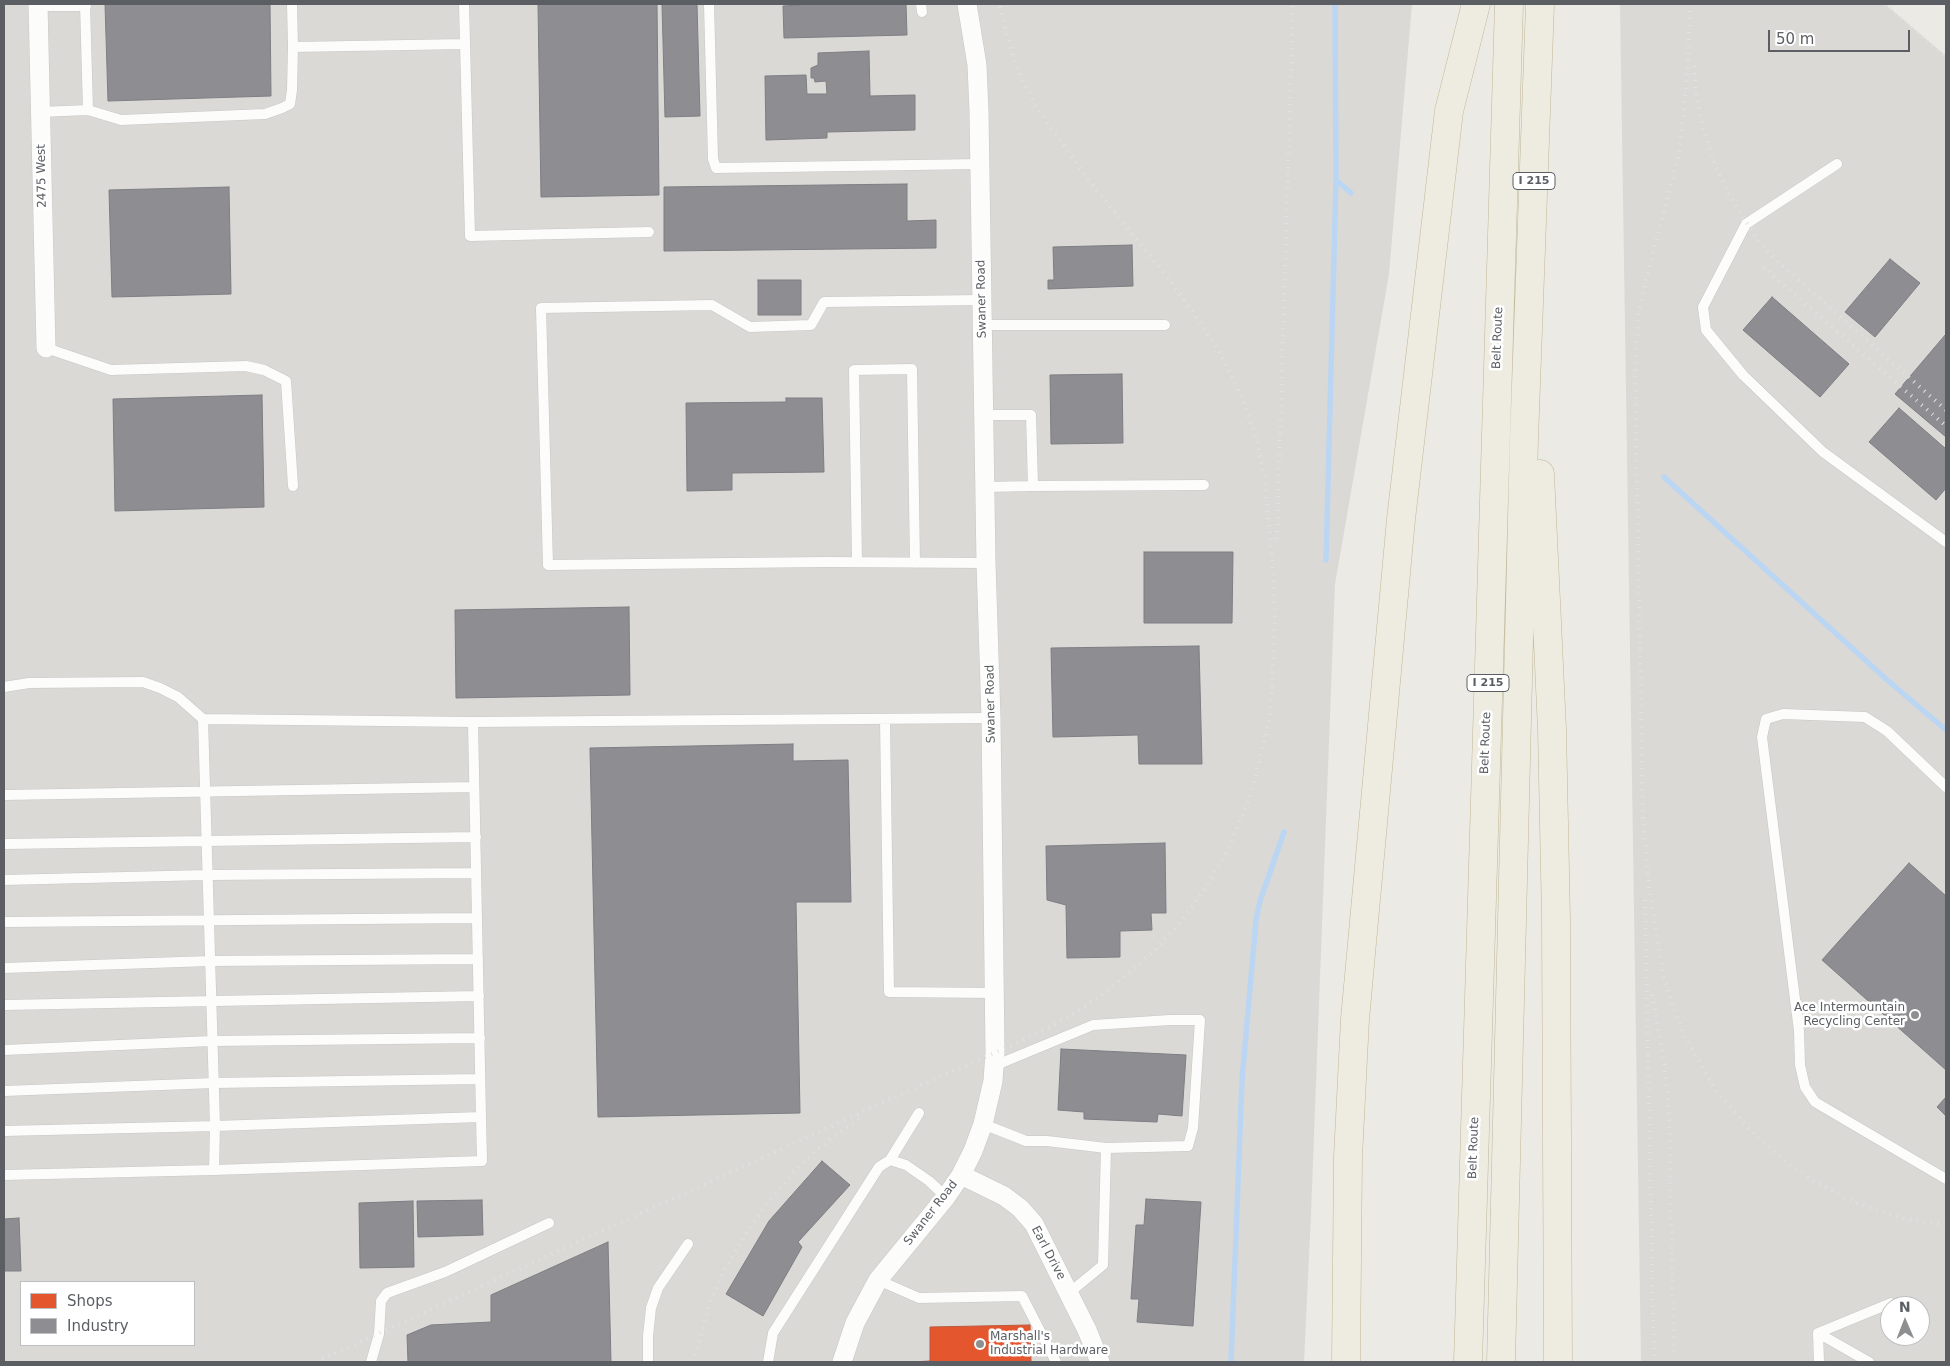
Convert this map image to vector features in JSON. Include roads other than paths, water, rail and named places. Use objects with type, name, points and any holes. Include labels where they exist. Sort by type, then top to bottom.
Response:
[{"type":"highway","points":[[1346,1362],[1348,1165],[1355,1019],[1400,529],[1449,111],[1476,4]]},
{"type":"highway","name":"Belt Route","points":[[1468,1362],[1509,4]]},
{"type":"highway","name":"I 215","points":[[1501,1362],[1523,557],[1524,439],[1540,4]]},
{"type":"highway","points":[[1528,358],[1542,492],[1552,729],[1556,919],[1558,1362]]},
{"type":"street","name":"Swaner Road","points":[[842,1362],[855,1323],[878,1280],[946,1197],[961,1175],[973,1151],[983,1124],[989,1102],[994,1066],[991,718],[986,563],[980,164],[977,65],[967,4]]},
{"type":"street","name":"2475 West","points":[[38,5],[46,348]]},
{"type":"street","name":"Earl Drive","points":[[961,1175],[1004,1196],[1020,1208],[1034,1224],[1087,1330],[1100,1362]]},
{"type":"lane","points":[[40,112],[88,110],[121,120],[265,114],[282,108],[290,104],[293,48],[292,4]]},
{"type":"lane","points":[[464,4],[470,236],[650,232]]},
{"type":"lane","points":[[709,4],[713,159],[716,168],[980,164]]},
{"type":"lane","points":[[38,5],[86,5],[88,110]]},
{"type":"lane","points":[[293,48],[465,44]]},
{"type":"lane","points":[[1837,164],[1746,224],[1703,307],[1706,330],[1744,376],[1823,452],[1946,542]]},
{"type":"lane","points":[[982,300],[824,302],[811,325],[750,327],[712,305],[541,308],[548,565],[857,562],[986,563]]},
{"type":"lane","points":[[982,325],[1165,324]]},
{"type":"lane","points":[[46,348],[111,370],[246,366],[264,370],[286,381],[293,486]]},
{"type":"lane","points":[[857,562],[854,370],[912,369],[915,563]]},
{"type":"lane","points":[[984,415],[1031,415],[1033,486]]},
{"type":"lane","points":[[986,487],[1204,485]]},
{"type":"lane","points":[[4,687],[29,683],[142,682],[178,697],[203,719],[473,722],[991,718]]},
{"type":"lane","points":[[1946,787],[1886,731],[1865,717],[1783,714],[1766,719],[1762,737],[1799,1031],[1800,1065],[1805,1087],[1815,1102],[1946,1179]]},
{"type":"lane","points":[[203,719],[214,1083],[214,1170]]},
{"type":"lane","points":[[885,719],[889,992],[994,993]]},
{"type":"lane","points":[[4,1175],[482,1161],[473,722]]},
{"type":"lane","points":[[4,795],[474,787]]},
{"type":"lane","points":[[4,844],[476,837]]},
{"type":"lane","points":[[4,880],[476,873]]},
{"type":"lane","points":[[4,922],[477,918]]},
{"type":"lane","points":[[4,968],[210,961],[478,959]]},
{"type":"lane","points":[[4,1005],[478,996]]},
{"type":"lane","points":[[983,1124],[1026,1141],[1047,1141],[1106,1148],[1188,1146],[1193,1128],[1200,1020],[1093,1025],[994,1066]]},
{"type":"lane","points":[[4,1050],[212,1041],[480,1038]]},
{"type":"lane","points":[[4,1091],[214,1083],[480,1080]]},
{"type":"lane","points":[[768,1362],[773,1333],[879,1167],[890,1160],[919,1113]]},
{"type":"lane","points":[[4,1131],[481,1117]]},
{"type":"lane","points":[[1069,1293],[1103,1265],[1106,1148]]},
{"type":"lane","points":[[890,1160],[906,1165],[946,1197]]},
{"type":"lane","points":[[372,1362],[379,1334],[381,1301],[387,1293],[445,1272],[549,1223]]},
{"type":"lane","points":[[648,1362],[651,1308],[658,1288],[688,1244]]},
{"type":"lane","points":[[878,1280],[919,1298],[1022,1296],[1056,1362]]},
{"type":"lane","points":[[1818,1332],[1880,1307]]},
{"type":"lane","points":[[1818,1332],[1819,1362]]},
{"type":"lane","points":[[1818,1332],[1869,1362]]},
{"type":"waterway","points":[[1326,560],[1336,180],[1335,4]]},
{"type":"waterway","points":[[1336,180],[1351,193]]},
{"type":"waterway","points":[[1664,477],[1886,679],[1946,730]]},
{"type":"waterway","points":[[1231,1362],[1242,1080],[1256,920],[1260,901],[1284,832]]},
{"type":"railway","points":[[316,1362],[1028,1038],[1067,1018],[1101,996],[1155,950],[1182,920],[1204,890],[1227,852],[1252,792],[1269,721],[1272,690],[1275,615],[1272,554],[1264,474],[1255,434],[1240,394],[1222,356],[1208,334],[1172,283],[1087,178],[1036,107],[1014,60],[999,4]]},
{"type":"railway","points":[[1277,539],[1293,4]]},
{"type":"railway","points":[[1690,4],[1688,66],[1678,158],[1639,311],[1635,366],[1643,818],[1649,886],[1663,975],[1684,1035],[1714,1088],[1755,1135],[1781,1158],[1812,1180],[1845,1198],[1878,1211],[1911,1220],[1946,1225]]},
{"type":"railway","points":[[1885,4],[1946,57]]},
{"type":"railway","points":[[1694,66],[1696,93],[1703,128],[1715,164],[1728,193],[1759,242],[1778,262],[1946,410]]},
{"type":"railway","points":[[1763,267],[1946,426]]},
{"type":"railway","points":[[1645,900],[1654,1362]]},
{"type":"railway","points":[[1652,995],[1665,1066],[1669,1112],[1674,1358]]},
{"type":"railway","points":[[693,1362],[711,1300],[723,1273],[765,1206],[793,1173],[816,1150],[859,1119]]},
{"type":"place","name":"Ace Intermountain Recycling Center","points":[[1915,1015]]},
{"type":"place","name":"Marshall's Industrial Hardware","points":[[980,1344]]}]
